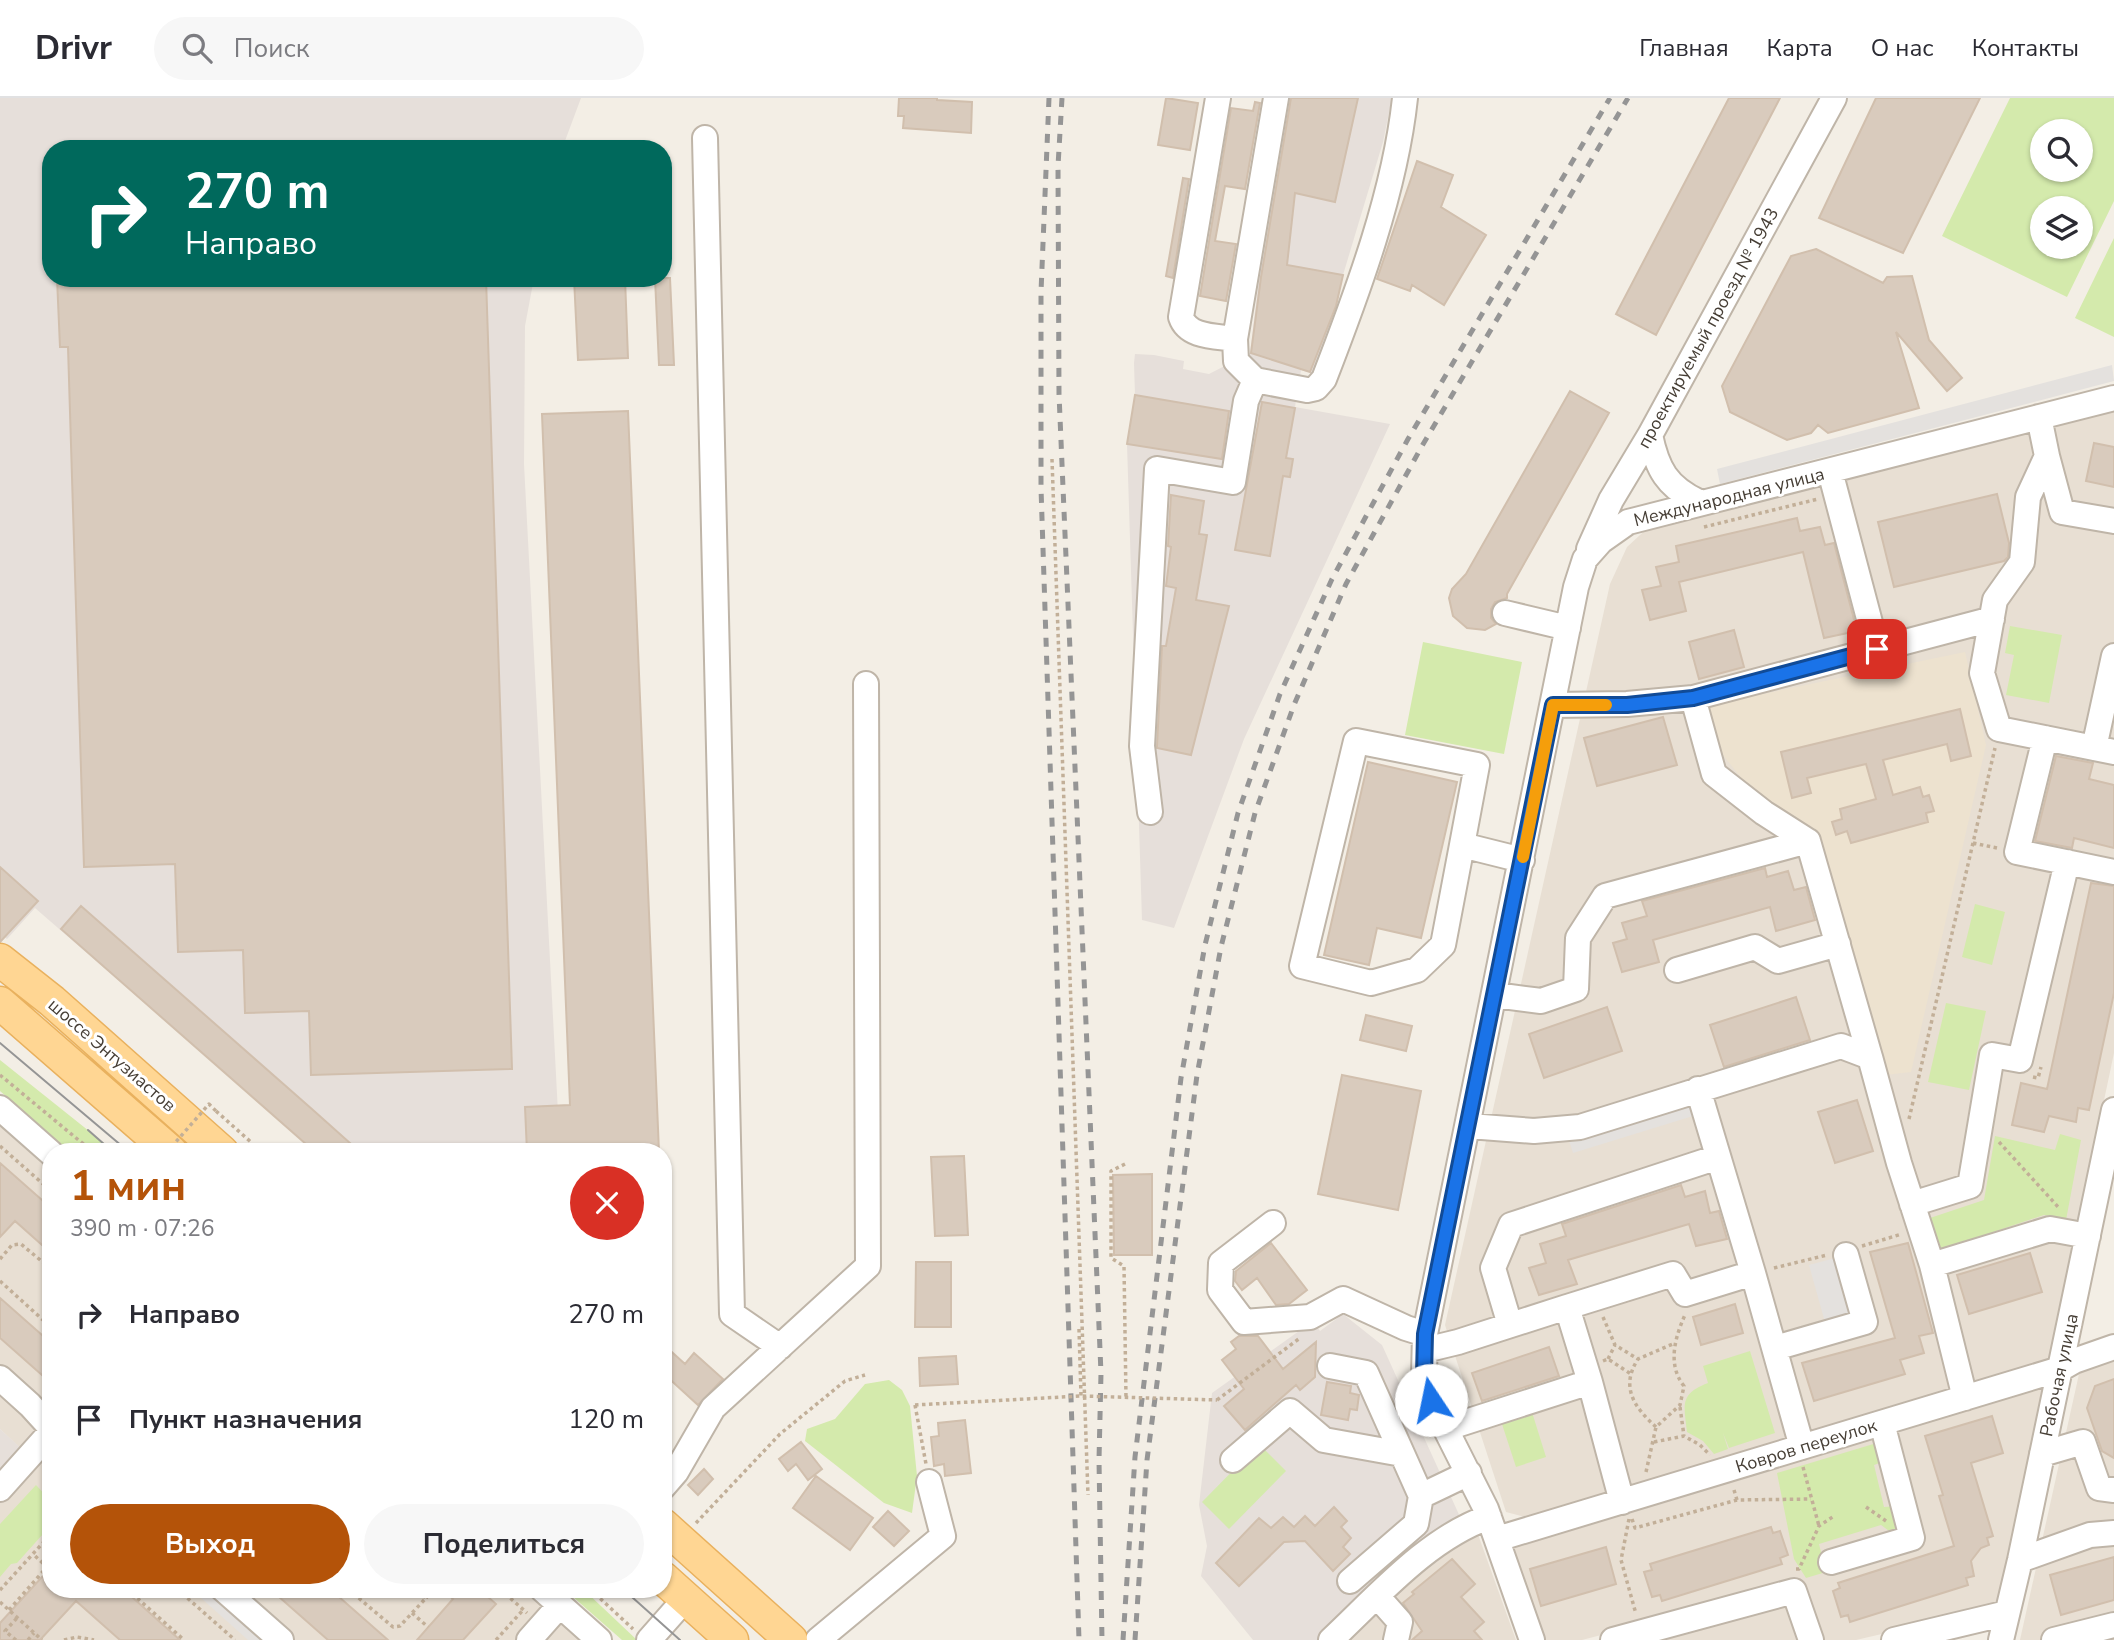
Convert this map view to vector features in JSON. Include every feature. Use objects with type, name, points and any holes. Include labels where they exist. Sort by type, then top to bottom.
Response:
[{"type":"main road","name":"шоссе Энтузиастов","points":[[0,960],[52,1001],[212,1143]]},
{"type":"main road","name":"шоссе Энтузиастов","points":[[0,1003],[159,1143]]},
{"type":"main road","points":[[672,1533],[791,1640]]},
{"type":"main road","points":[[674,1588],[732,1640]]},
{"type":"street","points":[[1218,98],[1181,317],[1193,332],[1235,340]]},
{"type":"street","points":[[1276,98],[1235,340],[1236,361],[1255,380],[1307,390],[1317,388],[1324,379],[1359,288],[1401,139],[1405,98]]},
{"type":"street","name":"проектируемый проезд № 1943","points":[[1585,559],[1605,511],[1650,435],[1834,98]]},
{"type":"street","points":[[705,138],[732,1314],[780,1347]]},
{"type":"street","points":[[1150,812],[1142,746],[1157,469],[1233,482],[1246,401],[1255,380]]},
{"type":"street","name":"Международная улица","points":[[1526,1638],[1493,1528],[1469,1473],[1431,1400],[1424,1375],[1425,1342],[1576,587],[1585,559],[1601,541],[1628,522],[1699,502],[1833,483],[2039,417],[2114,399]]},
{"type":"street","points":[[2039,417],[2062,512],[2114,521]]},
{"type":"street","points":[[1650,435],[1654,458],[1670,483],[1681,494],[1699,502]]},
{"type":"street","points":[[2047,456],[2028,497],[2022,562],[1995,600],[1982,673],[1999,729],[2104,750],[2114,656]]},
{"type":"street","points":[[1833,483],[1877,649]]},
{"type":"street","points":[[1505,613],[1568,628]]},
{"type":"street","points":[[1553,705],[1627,705],[1693,698],[1992,619]]},
{"type":"street","points":[[672,1477],[713,1408],[868,1266],[866,684]]},
{"type":"street","points":[[1693,698],[1714,774],[1764,813],[1808,841],[1932,1265],[1965,1398]]},
{"type":"street","points":[[2045,738],[2017,852],[2114,872]]},
{"type":"street","points":[[1356,741],[1389,757],[1430,766],[1476,765],[1462,845],[1443,945],[1416,970],[1371,983],[1302,966],[1356,741]]},
{"type":"street","points":[[1495,995],[1541,1001],[1576,989],[1578,938],[1605,896],[1808,841]]},
{"type":"street","points":[[1462,845],[1522,860]]},
{"type":"street","points":[[1912,1204],[1970,1186],[1992,1055],[2020,1060],[2067,862]]},
{"type":"street","points":[[1677,970],[1755,947],[1778,961],[1838,944]]},
{"type":"street","points":[[1469,1126],[1534,1131],[1580,1127],[1841,1046],[1871,1057]]},
{"type":"street","points":[[1698,1089],[1775,1348],[1801,1454]]},
{"type":"street","points":[[0,1108],[42,1145]]},
{"type":"street","name":"Рабочая улица","points":[[2001,1640],[2088,1236],[2107,1174],[2114,1110]]},
{"type":"street","points":[[1510,1325],[1493,1268],[1511,1225],[1718,1157]]},
{"type":"street","points":[[1273,1223],[1221,1263],[1220,1290],[1244,1322],[1310,1317],[1343,1299],[1406,1328],[1425,1342],[1510,1325],[1673,1274],[1685,1294],[1753,1273]]},
{"type":"street","points":[[1932,1265],[2050,1229],[2088,1236]]},
{"type":"street","points":[[1775,1348],[1865,1322],[1846,1255]]},
{"type":"street","points":[[1567,1307],[1622,1502]]},
{"type":"street","name":"Ковров переулок","points":[[1331,1640],[1377,1596],[1451,1534],[1493,1528],[1727,1479],[1882,1423],[2060,1368],[2114,1347]]},
{"type":"street","points":[[1330,1366],[1366,1373],[1421,1496],[1416,1524],[1350,1581]]},
{"type":"street","points":[[0,1378],[42,1419]]},
{"type":"street","points":[[1447,1428],[1590,1382]]},
{"type":"street","points":[[1233,1460],[1290,1411],[1324,1440],[1402,1454]]},
{"type":"street","points":[[1831,1562],[1912,1538],[1882,1423]]},
{"type":"street","points":[[0,1489],[42,1440]]},
{"type":"street","points":[[2042,1454],[2083,1442],[2099,1488],[2114,1490]]},
{"type":"street","points":[[1421,1496],[1469,1473]]},
{"type":"street","points":[[818,1640],[943,1536],[929,1482]]},
{"type":"street","points":[[2020,1560],[2090,1535],[2114,1533]]},
{"type":"street","points":[[1613,1640],[1794,1591],[1811,1640]]},
{"type":"street","points":[[1377,1596],[1400,1622],[1396,1640]]},
{"type":"street","points":[[233,1598],[281,1640]]},
{"type":"street","points":[[529,1640],[550,1598]]},
{"type":"street","points":[[552,1598],[599,1640]]},
{"type":"street","points":[[642,1636],[667,1598]]},
{"type":"street","points":[[1894,1640],[2007,1613]]},
{"type":"street","points":[[2054,1640],[2114,1625]]},
{"type":"path","points":[[1052,459],[1088,1495]]},
{"type":"path","points":[[1704,527],[1833,483]]},
{"type":"path","points":[[1908,1123],[1999,729]]},
{"type":"path","points":[[0,1075],[82,1143]]},
{"type":"path","points":[[176,1143],[209,1104],[252,1143]]},
{"type":"path","points":[[1998,1141],[2067,1217]]},
{"type":"path","points":[[0,1146],[42,1183]]},
{"type":"path","points":[[1125,1164],[1111,1171],[1111,1258],[1124,1266],[1126,1398]]},
{"type":"path","points":[[1,1256],[12,1245],[21,1244],[42,1261]]},
{"type":"path","points":[[0,1281],[42,1319]]},
{"type":"path","points":[[1684,1436],[1680,1405],[1684,1386],[1674,1366],[1675,1334],[1692,1292]]},
{"type":"path","points":[[1595,1298],[1615,1345],[1638,1359]]},
{"type":"path","points":[[1079,1329],[1081,1396]]},
{"type":"path","points":[[929,1482],[915,1405],[1081,1396],[1217,1400],[1305,1334]]},
{"type":"path","points":[[1656,1427],[1631,1399],[1628,1382],[1632,1367],[1638,1359],[1675,1343]]},
{"type":"path","points":[[1608,1359],[1615,1345]]},
{"type":"path","points":[[696,1523],[780,1434],[845,1381],[865,1375]]},
{"type":"path","points":[[1645,1477],[1656,1427],[1680,1405]]},
{"type":"path","points":[[1654,1442],[1684,1436],[1700,1445],[1727,1479],[1737,1500]]},
{"type":"path","points":[[1801,1454],[1819,1526]]},
{"type":"path","points":[[1642,1632],[1620,1560],[1630,1513],[1635,1528],[1737,1500],[1811,1499]]},
{"type":"path","points":[[1866,1507],[1888,1523]]},
{"type":"path","points":[[1787,1572],[1799,1569],[1819,1526],[1834,1516]]},
{"type":"path","points":[[0,1590],[42,1544]]},
{"type":"path","points":[[33,1554],[42,1560]]},
{"type":"path","points":[[9,1610],[42,1573]]},
{"type":"path","points":[[137,1598],[184,1640]]},
{"type":"path","points":[[187,1598],[235,1640]]},
{"type":"path","points":[[359,1598],[393,1627],[400,1626],[426,1598]]},
{"type":"path","points":[[600,1598],[642,1636]]},
{"type":"path","points":[[0,1602],[42,1640]]},
{"type":"path","points":[[496,1640],[523,1610]]},
{"type":"path","points":[[412,1613],[428,1627]]},
{"type":"path","points":[[16,1640],[5,1631],[17,1618]]},
{"type":"path","points":[[28,1640],[34,1633]]},
{"type":"path","points":[[64,1640],[77,1637],[94,1640]]},
{"type":"shaded area","points":[[0,98],[581,98],[565,140],[42,140],[42,287],[532,287],[525,326],[524,464],[560,1143],[306,1143],[35,908],[7,939],[0,933]]},
{"type":"shaded area","points":[[1289,98],[1392,98],[1383,142],[1343,275],[1319,375],[1301,370],[1295,407],[1390,424],[1244,739],[1174,928],[1142,920],[1127,444],[1135,395],[1135,354],[1184,361],[1183,369],[1209,374],[1250,353],[1270,188]]},
{"type":"shaded area","points":[[2112,365],[2114,381],[1720,484],[1717,469]]},
{"type":"shaded area","points":[[2114,409],[2114,1053],[2049,1361],[1533,1519],[1506,1512],[1445,1325],[1610,584],[1627,547],[1653,523]]},
{"type":"shaded area","points":[[1965,652],[1986,745],[1911,1072],[1885,1075],[1815,835],[1747,785],[1715,745],[1705,706]]},
{"type":"shaded area","points":[[1683,1086],[1693,1116],[1573,1153],[1563,1122]]},
{"type":"shaded area","points":[[0,1121],[42,1158],[42,1598],[538,1598],[586,1640],[0,1640],[0,1497],[33,1460],[0,1429]]},
{"type":"shaded area","points":[[1846,1255],[1865,1322],[1828,1333],[1809,1265]]},
{"type":"shaded area","points":[[1343,1314],[1382,1345],[1461,1519],[1322,1640],[1253,1640],[1201,1576],[1207,1546],[1199,1505],[1212,1393],[1313,1321],[1320,1331]]},
{"type":"shaded area","points":[[2114,1350],[2114,1640],[2020,1640],[2079,1374],[2090,1357]]},
{"type":"shaded area","points":[[2039,1388],[2043,1392],[1998,1607],[1856,1640],[1825,1640],[1804,1582],[1582,1640],[1546,1640],[1511,1545]]},
{"type":"shaded area","points":[[0,1429],[34,1460],[0,1497]]},
{"type":"shaded area","points":[[1471,1515],[1516,1640],[1322,1640]]},
{"type":"shaded area","points":[[201,1598],[221,1598],[269,1640],[248,1640]]},
{"type":"shaded area","points":[[1792,1603],[1807,1640],[1635,1640]]},
{"type":"green space","points":[[2010,98],[2114,98],[2114,201],[2093,244],[2093,196],[2030,196],[2030,259],[2086,259],[2067,297],[1942,236]]},
{"type":"green space","points":[[2114,238],[2114,337],[2075,318]]},
{"type":"green space","points":[[2010,626],[2062,635],[2049,703],[2006,695],[2014,655],[2005,653]]},
{"type":"green space","points":[[1423,642],[1522,662],[1504,754],[1405,735]]},
{"type":"green space","points":[[1975,904],[2005,912],[1992,965],[1962,957]]},
{"type":"green space","points":[[1946,1003],[1986,1011],[1969,1090],[1928,1082]]},
{"type":"green space","points":[[0,1060],[104,1143],[59,1143],[0,1091]]},
{"type":"green space","points":[[2060,1134],[2081,1140],[2066,1220],[2044,1215],[1940,1250],[1930,1218],[1984,1200],[1995,1136],[2055,1150]]},
{"type":"green space","points":[[1750,1351],[1775,1433],[1729,1448],[1723,1433],[1728,1449],[1714,1454],[1703,1441],[1687,1432],[1685,1408],[1688,1396],[1708,1383],[1703,1366]]},
{"type":"green space","points":[[889,1380],[902,1390],[910,1406],[917,1476],[912,1513],[884,1503],[805,1441],[807,1429],[835,1419],[865,1384]]},
{"type":"green space","points":[[1531,1409],[1546,1457],[1516,1467],[1500,1418]]},
{"type":"green space","points":[[1880,1442],[1885,1461],[1874,1465],[1884,1507],[1898,1506],[1902,1525],[1896,1536],[1881,1525],[1819,1544],[1826,1572],[1806,1578],[1794,1559],[1777,1473]]},
{"type":"green space","points":[[1259,1444],[1286,1471],[1229,1529],[1202,1502]]},
{"type":"green space","points":[[36,1485],[42,1491],[42,1535],[0,1577],[0,1524]]},
{"type":"green space","points":[[574,1598],[593,1598],[637,1640],[622,1640]]},
{"type":"building","points":[[899,98],[972,102],[971,133],[903,128],[904,116],[898,116]]},
{"type":"building","points":[[1166,98],[1198,103],[1190,150],[1158,145]]},
{"type":"building","points":[[1291,98],[1358,98],[1335,202],[1295,193],[1287,265],[1343,275],[1336,306],[1310,372],[1251,353]]},
{"type":"building","points":[[1729,98],[1780,98],[1656,335],[1616,314]]},
{"type":"building","points":[[1876,98],[1980,98],[1903,253],[1819,218]]},
{"type":"building","points":[[1255,102],[1260,103],[1245,189],[1225,186],[1215,241],[1236,244],[1226,301],[1200,296],[1231,108],[1253,111]]},
{"type":"building","points":[[1417,161],[1453,175],[1441,207],[1486,235],[1444,305],[1412,285],[1410,291],[1377,279]]},
{"type":"building","points":[[1183,178],[1189,179],[1173,278],[1166,276]]},
{"type":"building","points":[[1816,249],[1883,283],[1887,277],[1912,276],[1929,340],[1962,378],[1947,391],[1896,332],[1919,408],[1828,433],[1818,425],[1811,433],[1787,440],[1730,412],[1722,386],[1791,256]]},
{"type":"building","points":[[57,287],[486,287],[512,1069],[311,1075],[309,1011],[245,1013],[243,950],[178,952],[175,864],[84,867],[68,347],[60,347]]},
{"type":"building","points":[[574,287],[625,287],[628,358],[578,360]]},
{"type":"building","points":[[655,287],[670,287],[674,365],[659,365]]},
{"type":"building","points":[[1570,391],[1609,413],[1507,598],[1495,602],[1491,609],[1491,618],[1496,624],[1485,630],[1467,628],[1453,616],[1449,598],[1452,589],[1466,574]]},
{"type":"building","points":[[1135,395],[1229,411],[1222,459],[1127,444]]},
{"type":"building","points":[[1262,402],[1295,408],[1286,458],[1293,459],[1290,477],[1283,476],[1270,556],[1235,550]]},
{"type":"building","points":[[628,411],[659,1143],[527,1143],[525,1107],[570,1105],[542,414]]},
{"type":"building","points":[[2094,443],[2114,447],[2114,487],[2086,481]]},
{"type":"building","points":[[1997,494],[2009,543],[2008,557],[2004,561],[1894,587],[1878,522]]},
{"type":"building","points":[[1171,495],[1204,501],[1199,534],[1207,535],[1196,600],[1229,606],[1191,755],[1157,748],[1162,646],[1166,646],[1176,588],[1166,586],[1171,547],[1168,546]]},
{"type":"building","points":[[1797,518],[1800,531],[1820,527],[1825,545],[1834,543],[1857,631],[1824,638],[1803,552],[1679,582],[1686,611],[1650,620],[1642,590],[1661,586],[1656,567],[1679,562],[1676,546]]},
{"type":"building","points":[[1734,630],[1744,667],[1699,679],[1689,642]]},
{"type":"building","points":[[1960,709],[1971,756],[1951,761],[1947,744],[1883,760],[1893,795],[1920,787],[1923,797],[1929,795],[1934,811],[1926,813],[1928,822],[1851,843],[1847,831],[1836,835],[1832,822],[1842,819],[1840,809],[1876,799],[1866,764],[1807,778],[1811,793],[1792,798],[1781,752]]},
{"type":"building","points":[[1663,717],[1677,765],[1597,786],[1584,738]]},
{"type":"building","points":[[2056,756],[2093,763],[2089,779],[2114,785],[2114,848],[2074,838],[2072,848],[2035,841]]},
{"type":"building","points":[[1368,762],[1457,782],[1421,938],[1377,928],[1369,965],[1324,955]]},
{"type":"building","points":[[0,867],[38,901],[0,942]]},
{"type":"building","points":[[1765,868],[1767,877],[1788,871],[1794,890],[1806,887],[1815,920],[1776,931],[1770,907],[1653,940],[1659,962],[1622,972],[1613,943],[1627,939],[1622,923],[1647,916],[1642,901]]},
{"type":"building","points":[[2091,883],[2114,886],[2114,993],[2089,1110],[2078,1108],[2076,1122],[2049,1116],[2044,1132],[2012,1125],[2021,1083],[2047,1089]]},
{"type":"building","points":[[81,906],[350,1143],[305,1143],[61,929]]},
{"type":"building","points":[[1796,997],[1810,1040],[1724,1067],[1710,1025]]},
{"type":"building","points":[[1607,1007],[1622,1051],[1544,1078],[1529,1034]]},
{"type":"building","points":[[1366,1015],[1412,1026],[1406,1051],[1360,1040]]},
{"type":"building","points":[[1342,1075],[1421,1091],[1398,1210],[1318,1194]]},
{"type":"building","points":[[1857,1100],[1873,1151],[1835,1163],[1818,1112]]},
{"type":"building","points":[[964,1156],[968,1235],[935,1236],[931,1157]]},
{"type":"building","points":[[0,1163],[42,1200],[42,1245],[15,1221],[0,1237]]},
{"type":"building","points":[[1152,1174],[1152,1255],[1114,1255],[1113,1175]]},
{"type":"building","points":[[1681,1185],[1685,1197],[1705,1191],[1710,1213],[1719,1211],[1727,1239],[1696,1246],[1689,1224],[1568,1260],[1577,1284],[1539,1295],[1529,1268],[1546,1263],[1540,1244],[1566,1236],[1562,1224]]},
{"type":"building","points":[[1271,1243],[1307,1290],[1289,1304],[1276,1305],[1257,1278],[1242,1290],[1235,1281],[1236,1271]]},
{"type":"building","points":[[1908,1243],[1933,1333],[1919,1336],[1924,1353],[1900,1360],[1905,1374],[1814,1401],[1802,1363],[1895,1338],[1870,1252]]},
{"type":"building","points":[[2030,1253],[2042,1292],[1969,1314],[1957,1275]]},
{"type":"building","points":[[916,1262],[951,1262],[951,1327],[915,1327]]},
{"type":"building","points":[[0,1298],[42,1335],[42,1375],[0,1338]]},
{"type":"building","points":[[1735,1304],[1743,1333],[1701,1345],[1693,1317]]},
{"type":"building","points":[[1239,1336],[1258,1336],[1283,1369],[1316,1342],[1315,1377],[1300,1390],[1296,1385],[1245,1430],[1224,1406],[1244,1389],[1222,1360],[1236,1349],[1231,1342]]},
{"type":"building","points":[[1549,1347],[1559,1376],[1482,1401],[1472,1373]]},
{"type":"building","points":[[672,1352],[685,1364],[694,1353],[723,1379],[698,1405],[672,1381]]},
{"type":"building","points":[[956,1356],[958,1384],[920,1386],[919,1358]]},
{"type":"building","points":[[2114,1379],[2114,1458],[2102,1451],[2087,1408],[2095,1386]]},
{"type":"building","points":[[1327,1382],[1351,1386],[1350,1393],[1359,1395],[1357,1410],[1350,1409],[1348,1420],[1321,1415]]},
{"type":"building","points":[[1992,1416],[2003,1453],[1971,1463],[1993,1536],[1987,1538],[1989,1545],[1981,1548],[1971,1561],[1974,1576],[1966,1578],[1968,1585],[1850,1622],[1848,1615],[1841,1617],[1833,1591],[1840,1588],[1838,1583],[1954,1546],[1939,1496],[1943,1495],[1925,1436]]},
{"type":"building","points":[[965,1420],[971,1473],[945,1476],[944,1464],[934,1466],[931,1437],[939,1436],[938,1423]]},
{"type":"building","points":[[801,1442],[822,1469],[808,1480],[796,1464],[788,1471],[779,1459]]},
{"type":"building","points":[[704,1469],[713,1479],[698,1495],[688,1485]]},
{"type":"building","points":[[816,1476],[873,1518],[850,1550],[793,1508]]},
{"type":"building","points":[[1334,1507],[1347,1521],[1341,1527],[1351,1538],[1343,1547],[1350,1554],[1333,1571],[1305,1541],[1284,1542],[1239,1586],[1216,1563],[1259,1518],[1271,1528],[1283,1517],[1294,1527],[1305,1516],[1315,1526]]},
{"type":"building","points":[[888,1511],[909,1531],[894,1546],[873,1527]]},
{"type":"building","points":[[1771,1527],[1773,1533],[1780,1531],[1788,1555],[1780,1558],[1782,1564],[1662,1601],[1660,1595],[1652,1597],[1644,1572],[1652,1570],[1650,1564]]},
{"type":"building","points":[[1606,1547],[1616,1584],[1541,1606],[1530,1569]]},
{"type":"building","points":[[2114,1557],[2114,1600],[2061,1615],[2050,1575]]},
{"type":"building","points":[[1452,1559],[1475,1584],[1461,1597],[1484,1622],[1474,1631],[1482,1640],[1412,1640],[1422,1631],[1403,1603],[1414,1594],[1412,1592]]},
{"type":"building","points":[[42,1577],[42,1598],[133,1598],[180,1640],[120,1640],[76,1601],[40,1640],[0,1640],[0,1623]]},
{"type":"building","points":[[280,1598],[340,1598],[388,1640],[328,1640]]},
{"type":"building","points":[[489,1598],[496,1604],[463,1640],[417,1640],[453,1599]]},
{"type":"tram line","points":[[0,1043],[118,1143]]},
{"type":"tram line","points":[[88,1130],[103,1143]]},
{"type":"tram line","points":[[633,1598],[680,1640]]},
{"type":"railway","points":[[1049,98],[1041,292],[1041,488],[1079,1640]]},
{"type":"railway","points":[[1062,98],[1058,166],[1059,394],[1101,1373],[1099,1460],[1102,1640]]},
{"type":"railway","points":[[1123,1640],[1135,1457],[1181,1078],[1205,945],[1238,813],[1280,694],[1332,579],[1408,439],[1610,98]]},
{"type":"railway","points":[[1135,1640],[1147,1460],[1197,1075],[1221,947],[1255,813],[1294,705],[1346,584],[1422,446],[1628,98]]},
{"type":"slow traffic","points":[[1523,857],[1553,705],[1606,705]]},
{"type":"route","points":[[1431,1400],[1424,1375],[1425,1334],[1553,705],[1627,705],[1693,698],[1877,649]]}]
